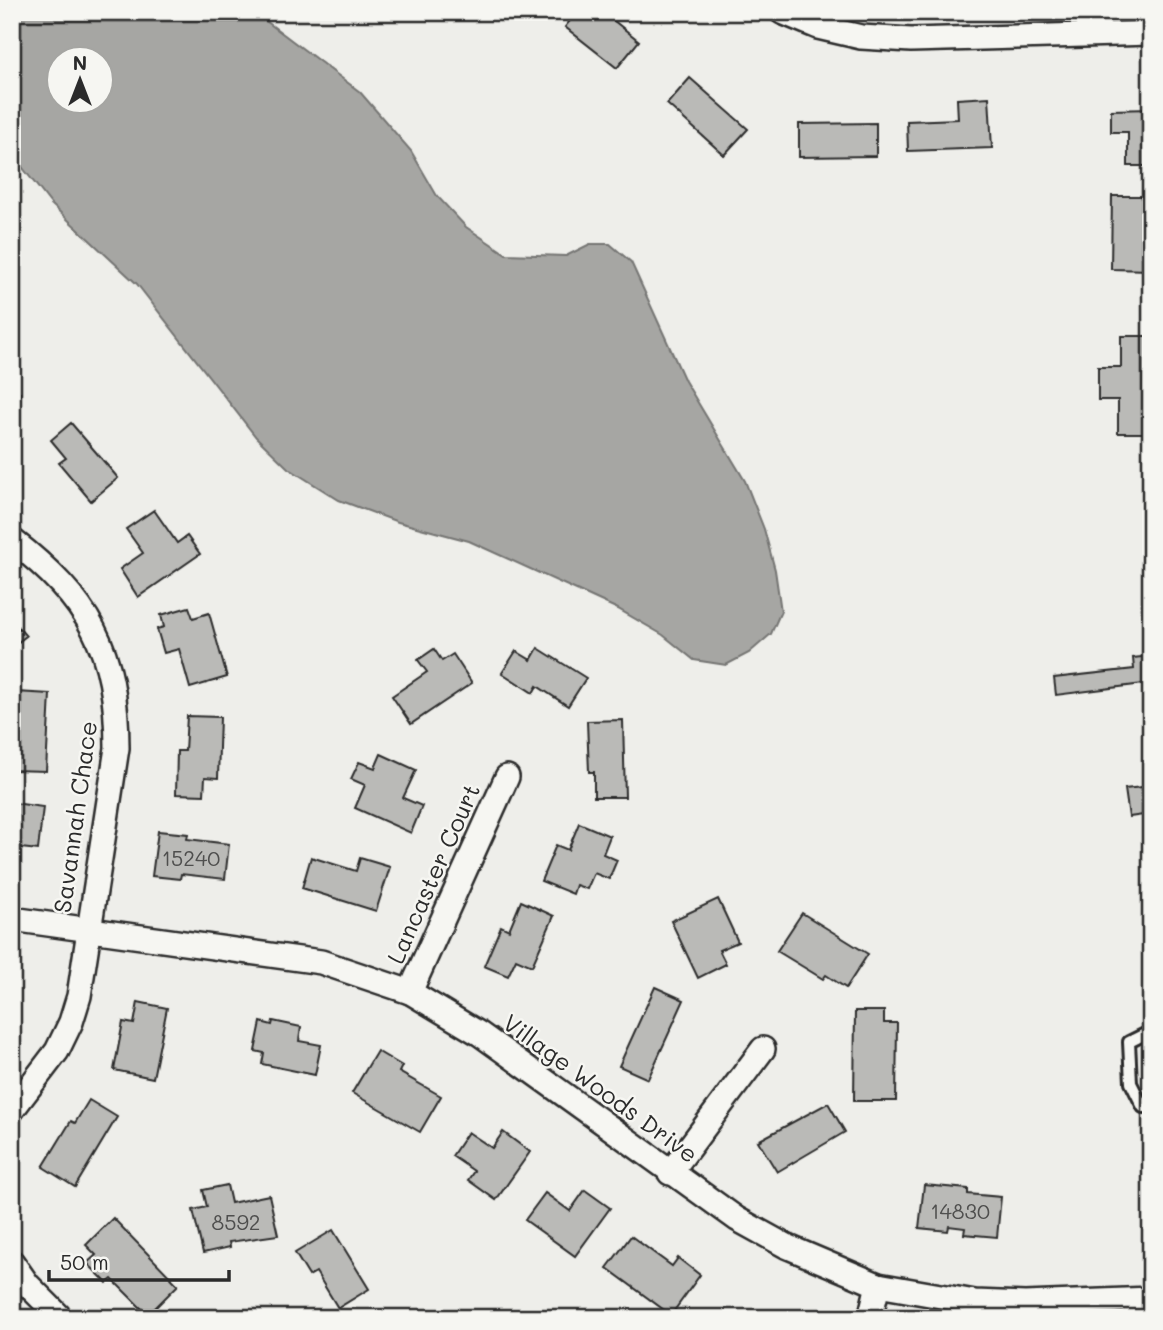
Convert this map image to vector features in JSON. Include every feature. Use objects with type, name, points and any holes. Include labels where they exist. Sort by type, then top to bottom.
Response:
[{"type":"street","points":[[782,12],[818,27],[861,37],[911,40],[1151,33]]},
{"type":"street","name":"Savannah Chace","points":[[12,540],[52,571],[77,601],[98,637],[111,672],[117,713],[117,748],[94,901],[87,928],[79,996],[71,1023],[57,1051],[12,1110]]},
{"type":"street","name":"Lancaster Court","points":[[410,992],[507,777]]},
{"type":"street","name":"Village Woods Drive","points":[[12,919],[321,962],[410,992],[480,1034],[737,1219],[786,1247],[878,1285],[975,1302],[1026,1304],[1151,1299]]},
{"type":"street","points":[[670,1173],[764,1049]]},
{"type":"street","points":[[12,1262],[27,1285],[61,1318]]},
{"type":"street","points":[[870,1318],[878,1285]]},
{"type":"lane","points":[[1151,1031],[1129,1042],[1131,1083],[1143,1107],[1151,1107]]},
{"type":"shaded area","points":[[12,12],[254,12],[360,92],[411,151],[437,196],[466,227],[506,254],[566,256],[590,244],[610,244],[631,262],[685,381],[745,481],[764,529],[775,570],[781,611],[771,634],[749,653],[726,665],[694,660],[663,635],[618,609],[469,541],[398,522],[339,500],[288,468],[256,437],[137,284],[51,204],[12,154]]},
{"type":"building","points":[[577,12],[603,12],[639,41],[617,68],[565,27]]},
{"type":"building","points":[[690,78],[748,129],[724,155],[667,104]]},
{"type":"building","points":[[989,97],[992,148],[908,151],[907,121],[958,119],[957,99]]},
{"type":"building","points":[[1151,109],[1151,166],[1128,166],[1128,132],[1111,132],[1111,110]]},
{"type":"building","points":[[876,123],[876,156],[799,157],[799,124]]},
{"type":"building","points":[[1112,196],[1151,196],[1151,270],[1111,269]]},
{"type":"building","points":[[1121,336],[1151,336],[1148,433],[1118,433],[1118,400],[1098,400],[1098,367],[1121,367]]},
{"type":"building","points":[[12,392],[20,392],[17,433],[12,433]]},
{"type":"building","points":[[71,423],[118,478],[91,501],[59,463],[66,458],[51,440]]},
{"type":"building","points":[[154,510],[177,543],[187,536],[200,554],[138,597],[120,569],[143,553],[126,529]]},
{"type":"building","points":[[189,607],[193,618],[209,613],[227,677],[190,688],[179,649],[164,653],[157,629],[164,627],[161,615]]},
{"type":"building","points":[[12,620],[26,636],[12,647]]},
{"type":"building","points":[[538,648],[586,678],[568,706],[537,686],[533,693],[502,673],[516,651],[531,660]]},
{"type":"building","points":[[434,649],[442,661],[453,654],[472,683],[411,724],[392,696],[427,672],[418,660]]},
{"type":"building","points":[[1151,656],[1151,683],[1056,695],[1054,678],[1134,669],[1133,658]]},
{"type":"building","points":[[16,692],[50,694],[46,771],[12,770]]},
{"type":"building","points":[[187,716],[220,717],[218,778],[205,777],[204,795],[176,794],[177,751],[185,751]]},
{"type":"building","points":[[623,720],[625,797],[594,797],[594,772],[589,772],[587,721]]},
{"type":"building","points":[[381,754],[416,770],[403,798],[422,806],[411,833],[355,808],[365,785],[351,779],[359,762],[375,768]]},
{"type":"building","points":[[1151,786],[1151,814],[1129,817],[1125,789]]},
{"type":"building","points":[[14,803],[43,807],[38,850],[12,847]]},
{"type":"building","points":[[579,823],[610,836],[603,854],[617,860],[609,879],[594,873],[587,889],[576,885],[573,894],[541,881],[556,845],[568,850]]},
{"type":"building","points":[[158,831],[188,834],[187,839],[229,844],[225,879],[181,874],[180,879],[152,876]]},
{"type":"building","points":[[311,857],[356,871],[360,858],[390,867],[376,911],[302,888]]},
{"type":"building","points":[[718,899],[738,942],[719,950],[726,964],[698,978],[671,921]]},
{"type":"building","points":[[521,901],[554,916],[532,966],[516,959],[508,976],[484,966],[501,926],[509,930]]},
{"type":"building","points":[[802,913],[868,954],[846,988],[826,975],[823,979],[777,951]]},
{"type":"building","points":[[655,987],[684,1000],[648,1079],[619,1066]]},
{"type":"building","points":[[138,1002],[167,1008],[153,1078],[114,1070],[123,1022],[134,1024]]},
{"type":"building","points":[[855,1011],[884,1011],[884,1023],[897,1023],[896,1101],[854,1101]]},
{"type":"building","points":[[273,1021],[301,1027],[299,1041],[321,1045],[315,1075],[262,1064],[264,1053],[255,1051],[261,1022],[272,1025]]},
{"type":"building","points":[[377,1051],[402,1066],[399,1072],[441,1096],[420,1132],[352,1093]]},
{"type":"building","points":[[89,1100],[117,1117],[75,1187],[43,1167],[71,1121],[75,1123]]},
{"type":"building","points":[[828,1103],[845,1132],[777,1172],[758,1141]]},
{"type":"building","points":[[468,1132],[492,1148],[503,1132],[530,1152],[496,1200],[468,1180],[474,1171],[452,1156]]},
{"type":"building","points":[[227,1185],[231,1203],[269,1195],[278,1235],[229,1242],[230,1247],[203,1253],[193,1210],[207,1207],[203,1190]]},
{"type":"building","points":[[924,1185],[968,1189],[968,1194],[1001,1197],[997,1237],[964,1234],[965,1228],[949,1226],[948,1231],[919,1228]]},
{"type":"building","points":[[585,1190],[610,1208],[575,1256],[525,1220],[545,1193],[570,1211]]},
{"type":"building","points":[[113,1218],[178,1285],[148,1315],[112,1279],[107,1283],[87,1263],[96,1255],[86,1245]]},
{"type":"building","points":[[333,1230],[369,1289],[338,1308],[316,1272],[309,1276],[295,1253]]},
{"type":"building","points":[[631,1236],[672,1266],[678,1258],[700,1275],[671,1315],[607,1268]]}]
